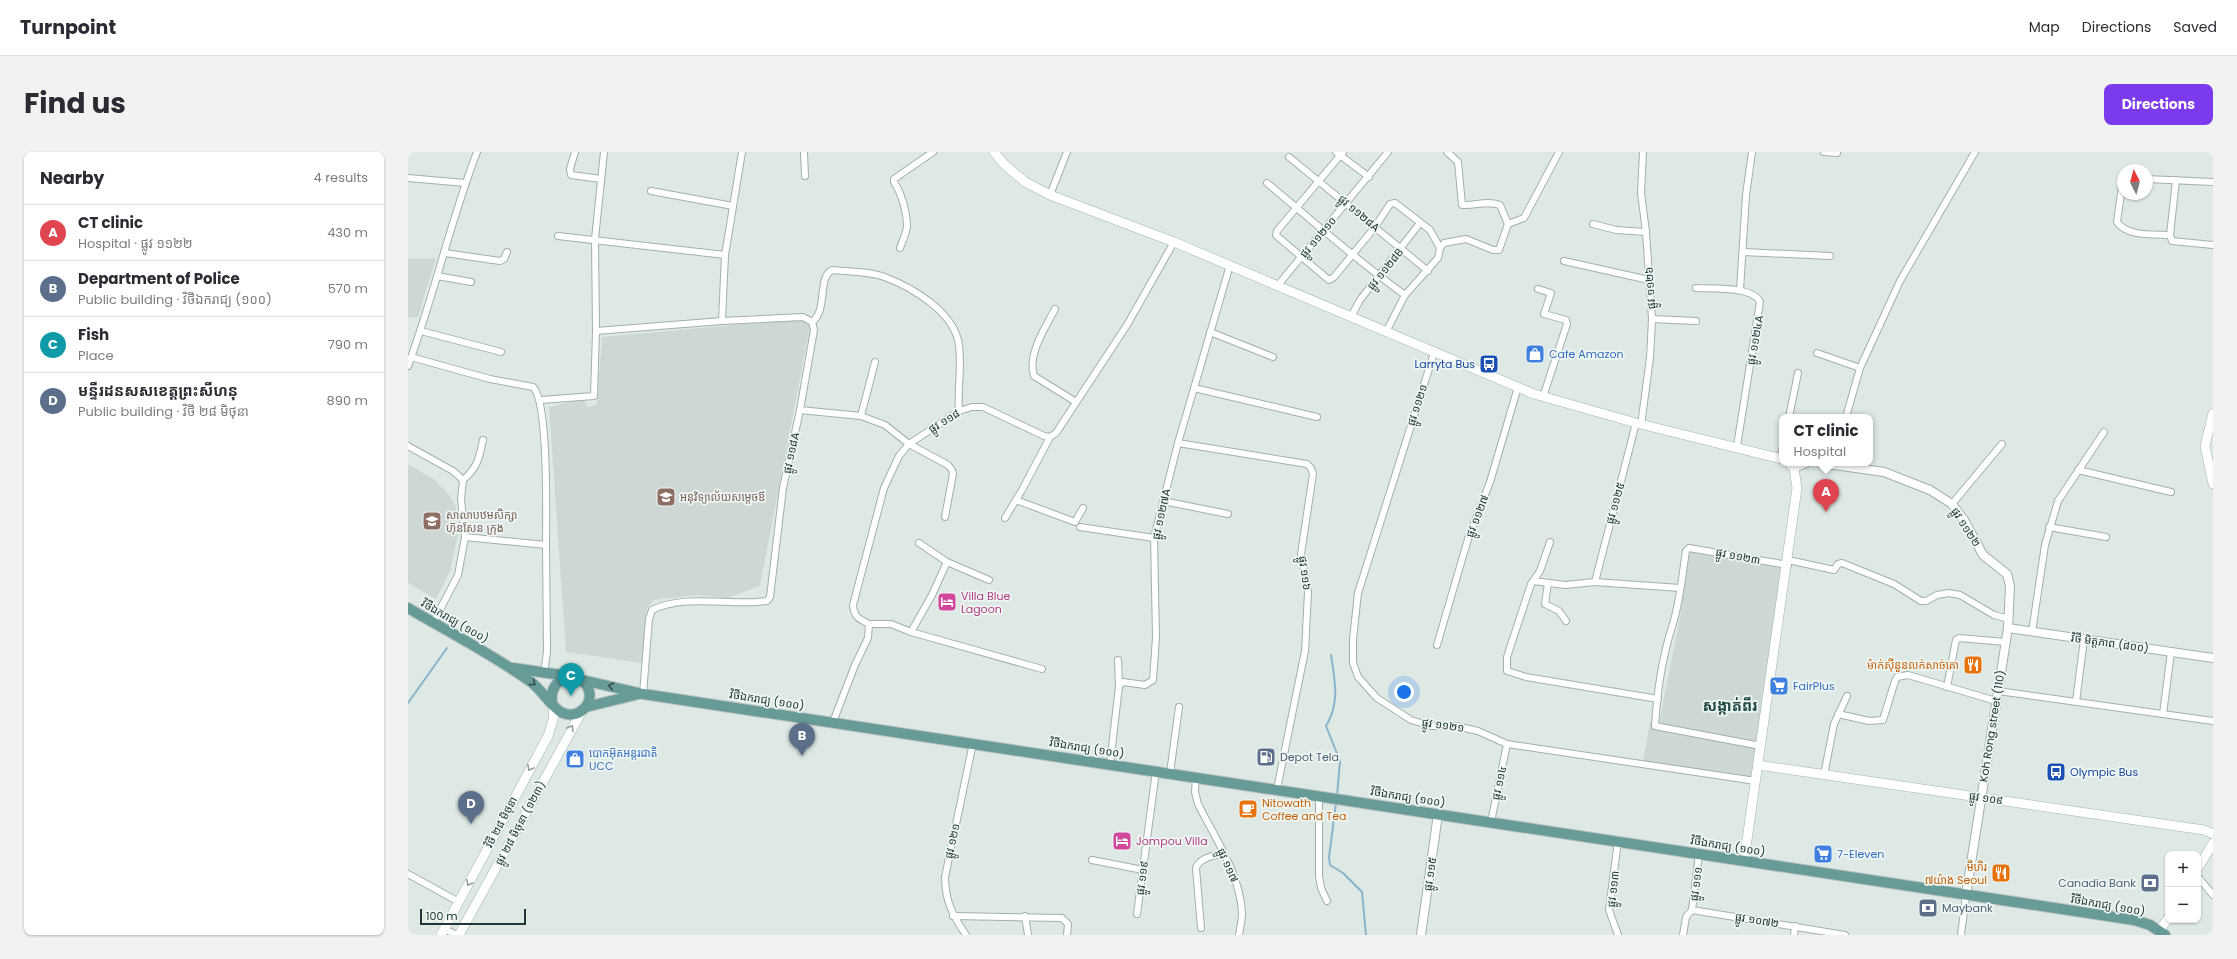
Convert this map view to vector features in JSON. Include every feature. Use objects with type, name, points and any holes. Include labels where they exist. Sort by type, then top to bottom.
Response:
[{"type":"main road","points":[[994,152],[1004,164],[1025,182],[1050,195],[1174,242],[1278,285],[1450,360],[1543,397],[1638,424],[1779,455]]},
{"type":"main road","points":[[2213,413],[2205,446],[2213,484]]},
{"type":"main road","points":[[1744,860],[1788,563],[1797,488],[1791,466]]},
{"type":"main road","name":"វិថីឯករាជ្យ (១០០)","points":[[408,608],[511,667]]},
{"type":"main road","points":[[511,667],[576,678],[643,694]]},
{"type":"main road","points":[[511,667],[538,686],[559,711],[569,715],[614,699],[643,694]]},
{"type":"main road","points":[[553,704],[551,695],[556,684],[565,678],[576,678],[584,682],[589,691],[590,698],[584,709]]},
{"type":"main road","name":"វិថីឯករាជ្យ (១០០)","points":[[643,694],[1344,799],[2134,920],[2161,933]]},
{"type":"main road","name":"វិថី ២៨ មិថុនា","points":[[442,932],[542,747],[553,720],[553,704]]},
{"type":"main road","name":"ផ្លូវ ២៨ មិថុនា (១២៣)","points":[[458,935],[557,753],[584,709]]},
{"type":"main road","points":[[542,747],[557,753]]},
{"type":"main road","name":"ផ្លូវ ១០៩","points":[[1758,765],[2204,830],[2213,834]]},
{"type":"main road","points":[[2201,863],[2213,843]]},
{"type":"main road","points":[[2161,933],[2166,923]]},
{"type":"street","points":[[408,366],[421,331],[465,183],[478,152]]},
{"type":"street","points":[[575,152],[570,169],[571,176],[601,179]]},
{"type":"street","points":[[540,402],[541,400],[594,396],[596,331],[595,239],[604,152]]},
{"type":"street","points":[[722,321],[725,255],[741,152]]},
{"type":"street","points":[[804,152],[805,176]]},
{"type":"street","points":[[900,248],[907,228],[903,202],[900,191],[894,182],[894,179],[933,152]]},
{"type":"street","points":[[1050,195],[1067,152]]},
{"type":"street","name":"ផ្លូវ ១១២១០","points":[[1278,285],[1369,177],[1388,152]]},
{"type":"street","points":[[1386,332],[1405,296],[1438,258],[1440,248],[1444,243],[1466,239],[1493,250],[1499,250],[1508,224],[1500,205],[1485,201],[1462,205],[1458,162],[1447,152]]},
{"type":"street","points":[[1508,224],[1524,218],[1559,152]]},
{"type":"street","name":"ផ្លូវ ១១២៦","points":[[1638,424],[1650,358],[1652,319],[1646,232],[1641,192],[1643,152]]},
{"type":"street","points":[[1740,290],[1744,252],[1746,195],[1752,152]]},
{"type":"street","points":[[1824,152],[1838,153]]},
{"type":"street","points":[[1847,414],[1860,368],[1900,280],[1975,152]]},
{"type":"street","points":[[1369,177],[1340,153],[1320,181],[1276,235],[1329,280],[1334,277],[1374,227],[1390,204],[1395,203],[1434,234],[1440,248]]},
{"type":"street","name":"ផ្លូវ ១១២៨A","points":[[1289,156],[1428,271]]},
{"type":"street","points":[[408,178],[465,183]]},
{"type":"street","points":[[2153,179],[2213,182]]},
{"type":"street","points":[[2176,180],[2170,235],[2172,241],[2213,245]]},
{"type":"street","points":[[1267,183],[1351,254],[1405,296]]},
{"type":"street","points":[[650,191],[733,206]]},
{"type":"street","points":[[2120,200],[2117,222],[2121,227],[2127,231],[2170,235]]},
{"type":"street","name":"ផ្លូវ ១១២៨B","points":[[1351,317],[1360,300],[1378,276],[1402,249],[1420,223]]},
{"type":"street","points":[[1593,224],[1616,230],[1646,232]]},
{"type":"street","points":[[558,236],[595,239],[725,255]]},
{"type":"street","points":[[1005,518],[1050,436],[1056,433],[1127,325],[1174,242]]},
{"type":"street","points":[[444,253],[500,261],[504,259],[507,252]]},
{"type":"street","points":[[1744,252],[1830,256]]},
{"type":"street","points":[[1564,261],[1649,280]]},
{"type":"street","name":"ផ្លូវ ១១២៧A","points":[[1119,686],[1123,682],[1145,685],[1153,680],[1156,637],[1154,538],[1178,444],[1230,265]]},
{"type":"street","points":[[596,331],[722,321],[803,318],[812,322],[819,315],[826,277],[832,270],[887,278],[919,295],[950,321],[958,340],[960,365],[957,392],[959,411]]},
{"type":"street","points":[[438,276],[471,282]]},
{"type":"street","name":"ផ្លូវ ១១២៤A","points":[[1696,288],[1740,290],[1758,297],[1760,302],[1737,446]]},
{"type":"street","points":[[1538,289],[1551,293],[1544,314],[1566,320],[1567,324],[1543,397]]},
{"type":"street","points":[[1055,309],[1041,336],[1032,370],[1034,376],[1076,402]]},
{"type":"street","points":[[1652,319],[1696,321]]},
{"type":"street","name":"ផ្លូវ ១១៨A","points":[[643,694],[649,619],[652,610],[660,606],[682,602],[756,602],[767,601],[770,597],[783,488],[800,410],[814,330],[812,322]]},
{"type":"street","points":[[421,331],[501,352]]},
{"type":"street","points":[[1210,332],[1273,357]]},
{"type":"street","name":"ផ្លូវ ១១២១","points":[[1434,353],[1358,593],[1353,639],[1353,664],[1358,677],[1377,698],[1411,720],[1431,726],[1456,726],[1478,731],[1507,744],[1756,781]]},
{"type":"street","points":[[1817,353],[1860,368]]},
{"type":"street","points":[[411,357],[490,379],[533,387],[540,402],[545,447],[547,652],[544,673]]},
{"type":"street","points":[[862,416],[875,362]]},
{"type":"street","points":[[1790,414],[1798,373]]},
{"type":"street","name":"ផ្លូវ ១១២៧","points":[[1437,645],[1468,539],[1490,482],[1518,387]]},
{"type":"street","points":[[1194,388],[1317,417]]},
{"type":"street","name":"ផ្លូវ ១១៨","points":[[869,624],[858,619],[854,612],[853,605],[884,488],[899,456],[909,444],[959,411],[972,407],[983,408],[1044,436],[1050,436]]},
{"type":"street","points":[[800,410],[862,416],[885,425],[909,444],[952,470],[952,484],[945,517]]},
{"type":"street","name":"ផ្លូវ ១១២៥","points":[[1595,582],[1638,424]]},
{"type":"street","points":[[2032,632],[2049,526],[2058,501],[2104,432]]},
{"type":"street","points":[[433,623],[458,574],[465,537],[461,499],[463,480],[473,471],[477,464],[483,440]]},
{"type":"street","name":"ផ្លូវ ១១៦","points":[[1178,444],[1307,464],[1311,468],[1313,474],[1301,554],[1308,592],[1305,651],[1276,789]]},
{"type":"street","points":[[1952,504],[2002,444]]},
{"type":"street","points":[[408,446],[453,471],[463,480]]},
{"type":"street","name":"ផ្លូវ ១១២២","points":[[1846,466],[1884,472],[1930,490],[1952,504],[1964,520],[1983,554],[2007,574],[2010,586],[2008,628]]},
{"type":"street","points":[[2078,470],[2171,492]]},
{"type":"street","points":[[1016,500],[1075,522],[1083,508]]},
{"type":"street","points":[[1163,501],[1228,514]]},
{"type":"street","points":[[2049,526],[2106,537]]},
{"type":"street","points":[[1080,528],[1154,538]]},
{"type":"street","points":[[465,537],[546,545]]},
{"type":"street","points":[[1550,542],[1540,571],[1533,581],[1507,657],[1507,671],[1526,677],[1658,699]]},
{"type":"street","points":[[919,543],[947,562],[988,580]]},
{"type":"street","name":"ផ្លូវ ១១២៣","points":[[1680,588],[1686,551],[1689,548],[1834,570],[1838,564],[1842,563],[1894,584],[1921,601],[1926,601],[1937,595],[1950,593],[1960,595],[1994,615],[2009,619]]},
{"type":"street","points":[[911,632],[932,595],[947,562]]},
{"type":"street","points":[[1533,581],[1565,585],[1595,582],[1680,588],[1672,628],[1666,644],[1655,726],[1761,746]]},
{"type":"street","points":[[1548,583],[1545,604],[1559,611],[1566,621]]},
{"type":"street","points":[[833,722],[855,666],[866,644],[869,624],[891,624],[911,632],[1042,669]]},
{"type":"street","name":"វិថី មិត្តភាព (៨០០)","points":[[2008,628],[2213,658]]},
{"type":"street","name":"Koh Rong street (110)","points":[[1966,895],[2008,628]]},
{"type":"street","points":[[1947,687],[1956,640],[1959,638],[2005,642]]},
{"type":"street","points":[[2076,702],[2084,639]]},
{"type":"street","points":[[2163,714],[2171,652]]},
{"type":"street","points":[[1110,764],[1119,686],[1118,660]]},
{"type":"street","points":[[1838,714],[1869,721],[1883,720],[1895,681],[1897,677],[1901,675],[1915,677],[1996,701]]},
{"type":"street","points":[[1998,691],[2213,721]]},
{"type":"street","points":[[1824,775],[1830,736],[1846,696]]},
{"type":"street","points":[[1170,773],[1179,707]]},
{"type":"street","name":"ផ្លូវ ១២១","points":[[966,935],[953,916],[945,892],[945,877],[973,743]]},
{"type":"street","name":"ផ្លូវ ១១៤","points":[[1490,822],[1507,744]]},
{"type":"street","name":"ផ្លូវ ១១៩","points":[[1137,914],[1156,771]]},
{"type":"street","name":"ផ្លូវ ១១៧","points":[[1196,777],[1194,792],[1198,804],[1234,876],[1240,895],[1242,915],[1239,935]]},
{"type":"street","points":[[1324,796],[1319,876],[1321,888],[1327,901]]},
{"type":"street","name":"ផ្លូវ ១១៥","points":[[1421,935],[1438,814]]},
{"type":"street","name":"ផ្លូវ ១១៣","points":[[1618,841],[1609,910],[1618,935]]},
{"type":"street","points":[[1201,928],[1196,868],[1198,863],[1202,860],[1223,853]]},
{"type":"street","name":"ផ្លូវ ១១១","points":[[1683,935],[1686,917],[1692,910],[1700,854]]},
{"type":"street","points":[[1092,860],[1143,870]]},
{"type":"street","points":[[408,874],[459,902]]},
{"type":"street","points":[[2201,881],[2213,895]]},
{"type":"street","points":[[1961,935],[1966,895]]},
{"type":"street","name":"ផ្លូវ ១០៧២","points":[[1692,910],[1845,935]]},
{"type":"street","points":[[953,916],[1025,916],[1062,918],[1068,924],[1067,935]]},
{"type":"street","points":[[1025,916],[1028,935]]},
{"type":"street","points":[[1794,935],[1795,926]]},
{"type":"street","points":[[442,932],[458,935]]},
{"type":"shaded area","points":[[436,258],[418,317],[408,317],[408,259]]},
{"type":"shaded area","name":"អនុវិទ្យាល័យសម្តេចឪ","points":[[801,319],[810,326],[760,586],[728,598],[698,595],[654,600],[647,608],[642,663],[566,652],[549,407],[584,399],[587,407],[597,405],[602,337]]},
{"type":"shaded area","name":"សាលាបឋមសិក្សា ហ៊ុនសែន ក្រុង","points":[[408,464],[435,480],[448,494],[456,507],[458,535],[450,571],[436,599],[408,583]]},
{"type":"shaded area","points":[[1692,551],[1783,567],[1752,782],[1643,763],[1650,722],[1659,723],[1680,618],[1689,555]]},
{"type":"waterway","points":[[408,703],[447,648]]},
{"type":"waterway","points":[[1331,655],[1335,683],[1335,700],[1326,726],[1340,761],[1337,796]]},
{"type":"waterway","points":[[1336,803],[1329,857],[1330,865],[1343,873],[1362,892],[1366,935]]},
{"type":"place","name":"Cafe Amazon","points":[[1535,354]]},
{"type":"place","name":"Larryta Bus","points":[[1489,364]]},
{"type":"place","name":"អនុវិទ្យាល័យសម្តេចឪ","points":[[666,497]]},
{"type":"place","name":"CT clinic","points":[[1826,512]]},
{"type":"place","name":"សាលាបឋមសិក្សា ហ៊ុនសែន ក្រុង","points":[[432,521]]},
{"type":"place","name":"Villa Blue Lagoon","points":[[947,602]]},
{"type":"place","name":"ម៉ាក់សុីនួនលក់សាច់គោ","points":[[1973,665]]},
{"type":"place","name":"FairPlus","points":[[1779,686]]},
{"type":"place","name":"Fish","points":[[571,696]]},
{"type":"place","name":"Department of Police","points":[[802,756]]},
{"type":"place","name":"Depot Tela","points":[[1266,757]]},
{"type":"place","name":"បោកអ៊ុតអន្តរជាតិ UCC","points":[[575,759]]},
{"type":"place","name":"Olympic Bus","points":[[2056,772]]},
{"type":"place","name":"Nitowath Coffee and Tea","points":[[1248,809]]},
{"type":"place","name":"មន្ទីរដនសសខេត្តព្រះសីហនុ","points":[[471,824]]},
{"type":"place","name":"Jompou Villa","points":[[1122,841]]},
{"type":"place","name":"7-Eleven","points":[[1823,854]]},
{"type":"place","name":"មីហិរ ៧យ៉ាង Seoul","points":[[2001,873]]},
{"type":"place","name":"Canadia Bank","points":[[2150,883]]},
{"type":"place","name":"Maybank","points":[[1928,908]]},
{"type":"district","name":"សង្កាត់ពីរ","points":[[1730,706]]}]
